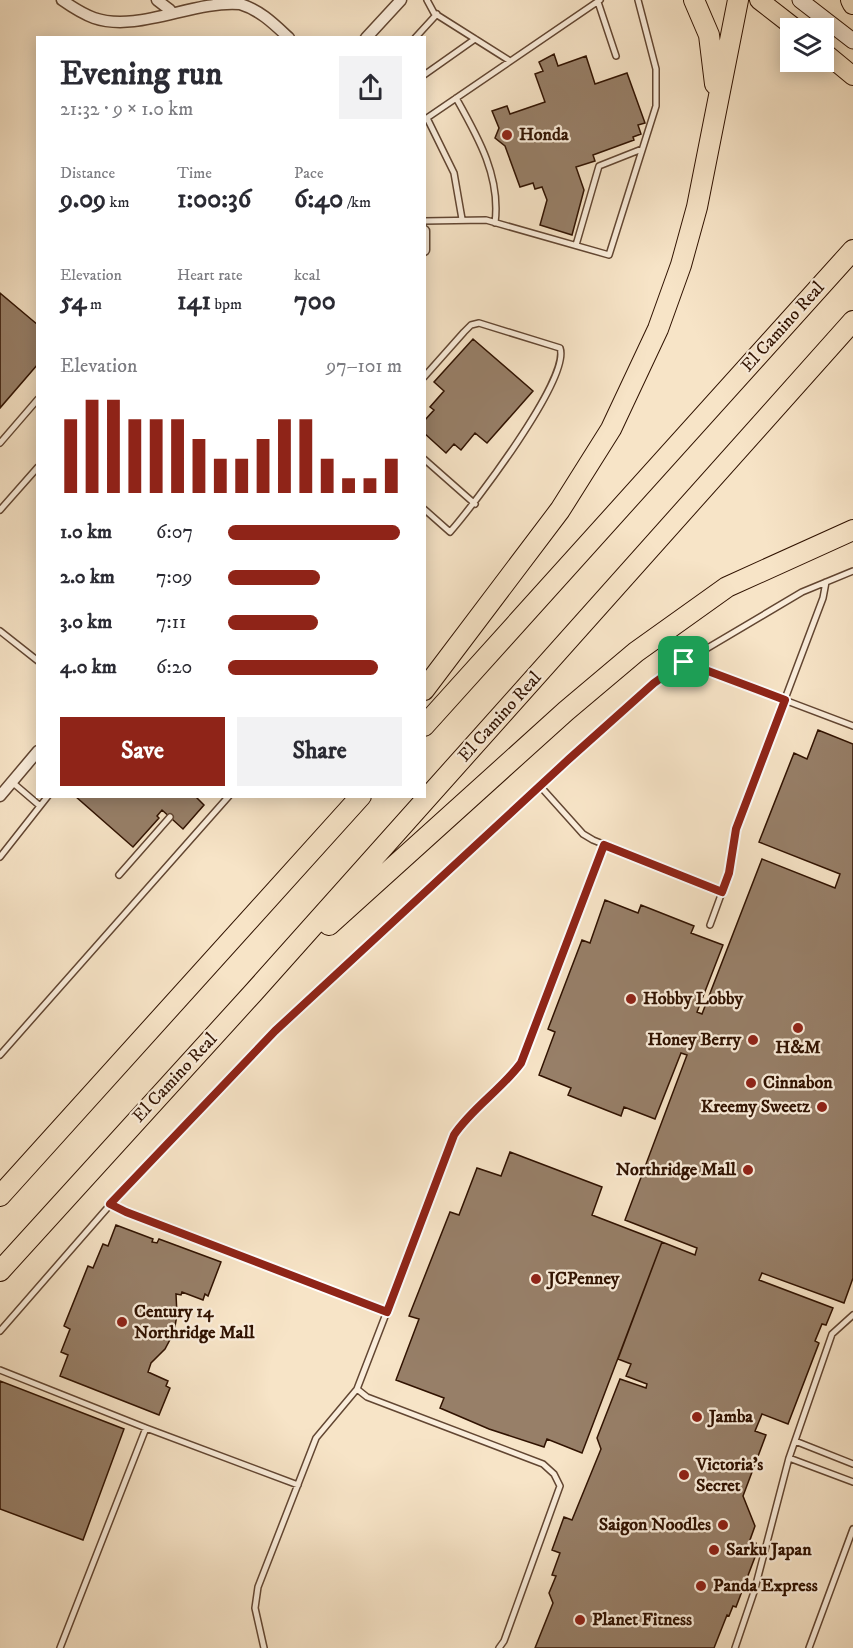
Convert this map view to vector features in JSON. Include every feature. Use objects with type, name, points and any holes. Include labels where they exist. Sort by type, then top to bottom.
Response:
[{"type":"highway","points":[[694,0],[709,35],[718,106]]},
{"type":"highway","points":[[426,687],[560,510],[611,429],[658,329],[681,265],[697,207],[738,0]]},
{"type":"highway","name":"El Camino Real","points":[[426,724],[853,250]]},
{"type":"highway","name":"El Camino Real","points":[[0,1271],[254,993],[853,321]]},
{"type":"highway","points":[[254,993],[566,711],[636,652],[727,587],[853,530]]},
{"type":"highway","points":[[291,874],[346,798]]},
{"type":"highway","points":[[0,1196],[358,798]]},
{"type":"main road","points":[[759,0],[782,18]]},
{"type":"main road","points":[[800,0],[853,41]]},
{"type":"main road","points":[[834,60],[853,76]]},
{"type":"street","points":[[157,0],[172,5]]},
{"type":"street","points":[[368,36],[401,0]]},
{"type":"street","points":[[68,2],[95,18],[118,20],[172,5],[213,2],[240,4],[260,13],[287,36]]},
{"type":"street","points":[[0,796],[36,754]]},
{"type":"lane","points":[[427,0],[437,14],[510,61]]},
{"type":"lane","points":[[426,221],[462,219],[495,222],[609,255],[656,106],[656,69],[638,0]]},
{"type":"lane","points":[[462,219],[454,173],[426,119],[599,1],[616,56]]},
{"type":"lane","points":[[417,36],[437,14]]},
{"type":"lane","points":[[426,74],[475,39]]},
{"type":"lane","points":[[456,98],[483,149],[490,168],[495,192],[495,222]]},
{"type":"lane","points":[[576,246],[599,166],[642,149]]},
{"type":"lane","points":[[426,375],[464,332],[479,323],[560,348],[562,354],[557,374],[475,504],[450,532],[426,511]]},
{"type":"lane","points":[[0,443],[36,401]]},
{"type":"lane","points":[[426,461],[475,504]]},
{"type":"lane","points":[[0,510],[36,469]]},
{"type":"lane","points":[[0,1330],[110,1204],[275,1031],[654,683],[684,662],[802,592],[853,571]]},
{"type":"lane","points":[[710,925],[729,873],[736,829],[823,598],[826,582]]},
{"type":"lane","points":[[0,631],[36,659]]},
{"type":"lane","points":[[684,662],[853,726]]},
{"type":"lane","points":[[12,782],[40,806]]},
{"type":"lane","points":[[540,786],[583,834],[604,845],[722,892]]},
{"type":"lane","points":[[0,857],[46,798]]},
{"type":"lane","points":[[0,1055],[225,798]]},
{"type":"lane","points":[[119,875],[170,817]]},
{"type":"lane","points":[[264,1648],[255,1608],[258,1587],[316,1437],[357,1389],[454,1135],[463,1122],[508,1080],[521,1063],[604,845]]},
{"type":"lane","points":[[110,1204],[387,1312]]},
{"type":"lane","points":[[735,1648],[754,1592],[789,1458],[832,1334],[853,1315]]},
{"type":"lane","points":[[0,1370],[298,1485]]},
{"type":"lane","points":[[357,1389],[367,1397],[543,1464],[554,1474],[560,1486],[504,1641],[499,1648]]},
{"type":"lane","points":[[60,1648],[146,1428]]},
{"type":"lane","points":[[795,1441],[853,1464]]},
{"type":"lane","points":[[789,1458],[853,1482]]},
{"type":"lane","points":[[809,1648],[853,1529]]},
{"type":"building","points":[[554,54],[558,66],[586,56],[595,84],[627,73],[645,123],[638,125],[641,134],[633,137],[634,140],[593,155],[595,161],[576,167],[584,190],[572,235],[540,225],[547,200],[542,187],[535,189],[533,183],[520,187],[505,146],[495,138],[499,128],[492,111],[507,106],[510,114],[545,102],[535,74],[543,71],[539,62]]},
{"type":"building","points":[[0,293],[36,323],[36,366],[0,408]]},
{"type":"building","points":[[473,339],[533,391],[487,443],[475,433],[461,450],[454,444],[446,453],[426,435],[426,419],[434,410],[430,407],[444,391],[434,382]]},
{"type":"building","name":"Northridge Mall","points":[[818,730],[853,744],[853,1278],[844,1303],[762,1273],[759,1280],[833,1308],[826,1325],[822,1324],[815,1341],[819,1343],[788,1424],[762,1414],[755,1431],[766,1435],[743,1496],[755,1526],[750,1540],[756,1543],[751,1556],[755,1557],[736,1607],[733,1606],[729,1616],[727,1615],[714,1648],[535,1648],[553,1603],[549,1593],[556,1576],[552,1575],[560,1553],[552,1550],[564,1517],[572,1520],[601,1449],[597,1438],[620,1379],[646,1388],[647,1384],[626,1376],[631,1364],[618,1359],[662,1242],[695,1255],[697,1248],[625,1220],[687,1055],[681,1053],[655,1119],[624,1107],[621,1116],[568,1095],[571,1088],[539,1075],[555,1032],[548,1029],[582,940],[590,943],[605,900],[638,913],[641,905],[694,926],[691,933],[723,945],[697,1012],[702,1014],[762,859],[835,888],[840,874],[759,842],[794,753],[807,759]]},
{"type":"building","points":[[77,798],[197,798],[204,805],[183,829],[162,810],[157,816],[159,818],[133,847]]},
{"type":"building","name":"JCPenney","points":[[510,1152],[602,1187],[592,1215],[662,1242],[582,1453],[547,1439],[544,1447],[489,1429],[440,1408],[444,1398],[396,1380],[419,1319],[409,1316],[450,1212],[459,1215],[477,1168],[501,1176]]},
{"type":"building","points":[[116,1225],[153,1239],[152,1242],[157,1243],[159,1239],[221,1262],[208,1296],[205,1294],[203,1300],[182,1292],[181,1295],[176,1294],[177,1315],[174,1332],[165,1349],[151,1363],[148,1372],[168,1381],[166,1386],[170,1388],[159,1415],[60,1376],[68,1355],[61,1352],[70,1329],[64,1326],[88,1266],[93,1268],[103,1244],[108,1246]]},
{"type":"building","points":[[0,1381],[124,1429],[83,1540],[0,1509]]},
{"type":"place","name":"Honda","points":[[507,135]]},
{"type":"place","name":"Hobby Lobby","points":[[631,999]]},
{"type":"place","name":"H&M","points":[[798,1028]]},
{"type":"place","name":"Honey Berry","points":[[753,1040]]},
{"type":"place","name":"Cinnabon","points":[[751,1083]]},
{"type":"place","name":"Kreemy Sweetz","points":[[822,1107]]},
{"type":"place","name":"Northridge Mall","points":[[748,1170]]},
{"type":"place","name":"JCPenney","points":[[536,1279]]},
{"type":"place","name":"Century 14 Northridge Mall","points":[[122,1322]]},
{"type":"place","name":"Jamba","points":[[697,1417]]},
{"type":"place","name":"Victoria's Secret","points":[[684,1475]]},
{"type":"place","name":"Saigon Noodles","points":[[723,1525]]},
{"type":"place","name":"Sarku Japan","points":[[714,1550]]},
{"type":"place","name":"Panda Express","points":[[701,1586]]},
{"type":"place","name":"Planet Fitness","points":[[580,1620]]},
{"type":"route","points":[[684,662],[785,700],[736,829],[729,873],[722,892],[604,845],[521,1063],[508,1080],[463,1122],[454,1135],[442,1173],[387,1312],[110,1204],[275,1031],[372,944],[569,759],[654,683],[684,662]]}]
